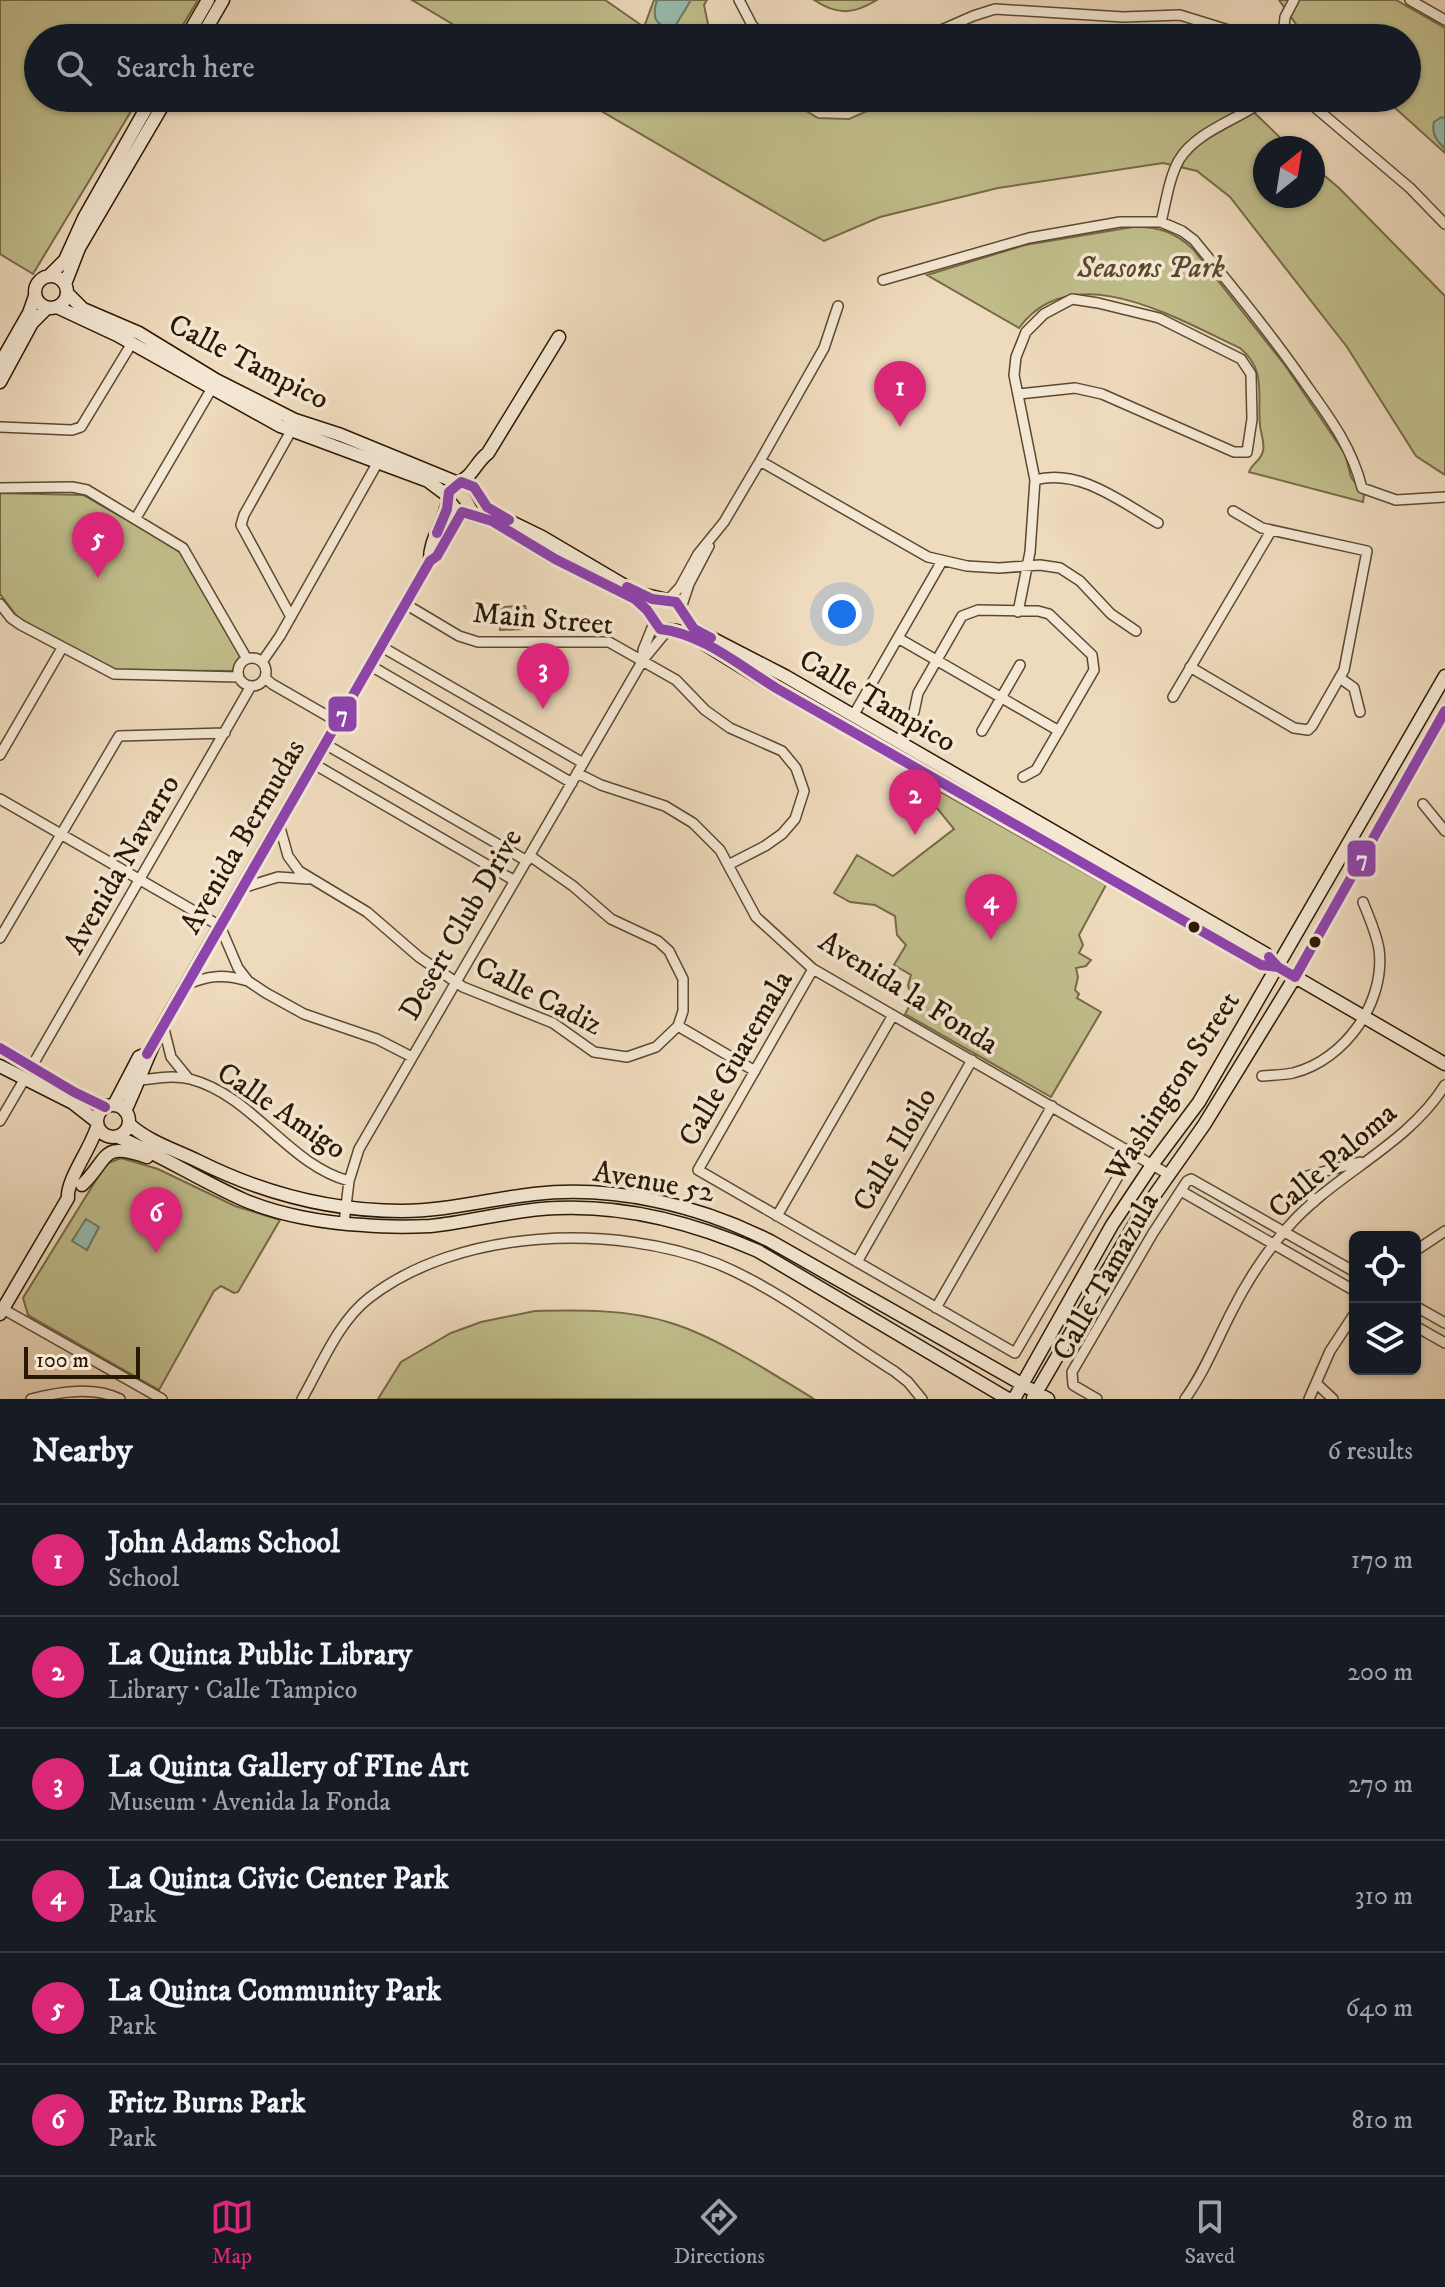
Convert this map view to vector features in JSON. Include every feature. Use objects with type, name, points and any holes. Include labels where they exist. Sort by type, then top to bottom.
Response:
[{"type":"main road","points":[[194,24],[208,0]]},
{"type":"main road","points":[[204,24],[215,0]]},
{"type":"main road","points":[[209,24],[223,0]]},
{"type":"main road","points":[[0,364],[29,313],[38,282],[65,260],[84,218],[144,112]]},
{"type":"main road","points":[[0,382],[32,323],[64,302],[79,248],[159,112]]},
{"type":"main road","points":[[111,172],[109,188],[112,193]]},
{"type":"main road","points":[[50,275],[59,277],[66,289]]},
{"type":"main road","name":"Calle Tampico","points":[[66,289],[83,309],[139,333],[291,431],[428,481],[448,499],[453,509],[492,521],[555,559],[635,599],[647,610],[653,622],[700,641],[776,688],[1261,965],[1278,967]]},
{"type":"main road","points":[[35,296],[39,304],[52,308]]},
{"type":"main road","name":"Calle Tampico","points":[[52,308],[90,321],[214,384],[295,420],[460,483],[472,484],[493,513],[542,537],[637,593],[676,602],[694,629],[785,676],[1230,932],[1266,954],[1278,967],[1445,1064]]},
{"type":"main road","name":"Avenida Bermudas","points":[[430,561],[430,549],[452,488],[468,479],[480,459],[488,453],[559,337]]},
{"type":"main road","name":"Avenida Bermudas","points":[[118,1112],[141,1080],[147,1054],[163,1025],[430,561],[437,556],[464,512],[477,504],[479,480],[488,463],[488,453]]},
{"type":"main road","name":"Desert Club Drive","points":[[653,622],[654,607],[666,600]]},
{"type":"main road","name":"Desert Club Drive","points":[[668,630],[680,624],[682,610]]},
{"type":"main road","name":"Washington Street","points":[[1011,1399],[1023,1385],[1075,1287],[1152,1165],[1199,1102],[1445,676]]},
{"type":"main road","points":[[776,688],[805,698],[846,719],[853,716]]},
{"type":"main road","name":"Washington Street","points":[[1039,1397],[1137,1220],[1204,1125],[1295,977],[1445,711]]},
{"type":"main road","name":"Avenue 52","points":[[0,1048],[118,1112],[153,1142],[241,1182],[291,1198],[346,1207],[402,1211],[443,1208],[538,1193],[621,1195],[690,1209],[729,1222],[770,1241],[1039,1397]]},
{"type":"main road","name":"Avenida Bermudas","points":[[118,1112],[139,1057],[147,1054]]},
{"type":"main road","points":[[0,1066],[73,1103],[97,1124],[103,1134],[115,1137]]},
{"type":"main road","points":[[1,1311],[68,1198],[67,1189],[92,1144],[99,1113],[118,1112],[125,1132],[98,1153],[77,1195],[68,1198]]},
{"type":"main road","name":"Avenue 52","points":[[115,1137],[151,1150],[246,1201],[282,1212],[344,1223],[431,1226],[556,1208],[640,1213],[682,1223],[758,1251],[1011,1399]]},
{"type":"main road","points":[[82,1185],[102,1158],[121,1149],[147,1156],[178,1171],[187,1171]]},
{"type":"street","points":[[739,0],[751,24]]},
{"type":"street","points":[[1284,24],[1294,0]]},
{"type":"street","points":[[1410,0],[1445,20]]},
{"type":"street","points":[[955,24],[995,9],[1123,17],[1180,15],[1209,24]]},
{"type":"street","points":[[1161,222],[1181,157],[1200,140],[1245,112]]},
{"type":"street","points":[[1320,112],[1410,188],[1445,224]]},
{"type":"street","points":[[883,280],[1029,238],[1120,222],[1161,222],[1194,240],[1278,344],[1338,429],[1356,463],[1362,488],[1396,500],[1445,497]]},
{"type":"street","points":[[1018,612],[1030,552],[1035,480],[1014,375],[1016,357],[1026,332],[1044,314],[1072,299],[1159,318],[1241,359],[1251,374],[1252,419],[1247,452],[1234,452],[1102,394],[1075,388],[1019,394]]},
{"type":"street","name":"Desert Club Drive","points":[[666,600],[680,587],[698,554],[760,461],[824,348],[838,306]]},
{"type":"street","points":[[0,427],[72,430],[81,427],[132,343]]},
{"type":"street","points":[[136,518],[214,384]]},
{"type":"street","points":[[291,431],[241,525],[291,617]]},
{"type":"street","points":[[760,461],[928,557],[999,568],[1052,566],[1066,571],[1080,581],[1099,604],[1136,631]]},
{"type":"street","points":[[262,662],[291,617],[378,462]]},
{"type":"street","points":[[1035,480],[1081,480],[1158,523]]},
{"type":"street","points":[[0,488],[72,487],[87,490],[175,541],[189,555],[247,659]]},
{"type":"street","points":[[1190,667],[1294,728],[1304,730],[1312,726],[1346,663],[1367,551],[1271,531],[1233,511]]},
{"type":"street","points":[[1173,697],[1271,531]]},
{"type":"street","name":"Desert Club Drive","points":[[682,610],[689,584],[705,558],[713,535]]},
{"type":"street","points":[[853,716],[942,561]]},
{"type":"street","points":[[0,604],[11,618],[114,674],[239,677]]},
{"type":"street","name":"Main Street","points":[[407,605],[469,640],[599,640],[619,646],[676,680],[705,710],[730,728],[782,751],[796,768],[804,791],[795,819],[773,840],[730,864]]},
{"type":"street","points":[[914,712],[918,693],[962,616],[978,610],[1038,611],[1053,616],[1085,647],[1094,660],[1094,670],[1036,770],[1023,777]]},
{"type":"street","name":"Desert Club Drive","points":[[643,660],[643,650],[653,622]]},
{"type":"street","name":"Desert Club Drive","points":[[344,1223],[349,1181],[359,1149],[643,660],[668,630]]},
{"type":"street","points":[[898,638],[1059,731]]},
{"type":"street","name":"Avenida la Fonda","points":[[382,647],[580,768],[681,815],[711,839],[730,864],[756,917],[813,969],[1168,1174]]},
{"type":"street","points":[[0,755],[62,648]]},
{"type":"street","points":[[247,659],[262,662],[265,678],[262,682],[251,686],[242,681],[239,666],[247,659]]},
{"type":"street","points":[[982,731],[1020,665]]},
{"type":"street","points":[[371,666],[572,783]]},
{"type":"street","points":[[265,678],[338,722]]},
{"type":"street","points":[[1340,678],[1354,688],[1360,712]]},
{"type":"street","name":"Avenida Navarro","points":[[32,1066],[251,686]]},
{"type":"street","points":[[0,938],[119,736],[225,733]]},
{"type":"street","points":[[325,744],[528,858],[573,886],[611,919],[658,941],[677,963],[685,994],[678,1026],[755,1071]]},
{"type":"street","points":[[314,764],[515,881]]},
{"type":"street","points":[[0,799],[220,926],[238,968],[248,981],[300,1012],[377,1039],[412,1057]]},
{"type":"street","points":[[1423,804],[1445,831]]},
{"type":"street","name":"Calle Cadiz","points":[[279,824],[292,863],[310,879],[360,907],[419,957],[482,997],[553,1023],[594,1052],[610,1056],[627,1057],[644,1053],[656,1047],[678,1026]]},
{"type":"street","name":"Calle Cadiz","points":[[242,888],[278,877],[310,879]]},
{"type":"street","points":[[1262,1076],[1294,1073],[1319,1062],[1340,1048],[1363,1017],[1378,983],[1379,951],[1374,927],[1363,902]]},
{"type":"street","name":"Calle Guatemala","points":[[777,1216],[698,1170],[813,969]]},
{"type":"street","points":[[186,985],[211,976],[248,981]]},
{"type":"street","points":[[893,1015],[777,1216],[1015,1353],[1120,1173]]},
{"type":"street","name":"Calle Amigo","points":[[163,1025],[171,1057],[188,1078],[246,1109],[317,1169],[349,1181]]},
{"type":"street","name":"Calle Iloilo","points":[[857,1262],[972,1060]]},
{"type":"street","name":"Calle Amigo","points":[[141,1080],[188,1078]]},
{"type":"street","points":[[0,1121],[24,1080]]},
{"type":"street","name":"Calle Paloma","points":[[1185,1399],[1199,1381],[1250,1278],[1285,1231],[1339,1180],[1407,1128],[1445,1085]]},
{"type":"street","points":[[936,1308],[1052,1106]]},
{"type":"street","points":[[1314,1202],[1305,1186],[1307,1176],[1367,1160]]},
{"type":"street","points":[[1349,1268],[1197,1180],[1187,1181],[1181,1191],[1349,1287]]},
{"type":"street","name":"Calle Tamazula","points":[[1097,1399],[1073,1385],[1072,1372],[1181,1191]]},
{"type":"street","points":[[1421,1247],[1445,1231]]},
{"type":"street","points":[[302,1399],[343,1328],[367,1300],[395,1281],[432,1264],[521,1240],[604,1237],[680,1252],[717,1264],[751,1280],[894,1371],[922,1399]]},
{"type":"street","points":[[1421,1309],[1445,1323]]},
{"type":"street","points":[[1,1311],[162,1399]]},
{"type":"street","points":[[1309,1399],[1330,1351],[1349,1322]]},
{"type":"street","points":[[1421,1329],[1445,1343]]},
{"type":"street","points":[[1317,1384],[1333,1399]]},
{"type":"street","points":[[31,1399],[59,1392],[84,1391],[120,1399]]},
{"type":"green space","points":[[0,0],[198,0],[183,24],[24,24],[24,112],[131,112],[33,274],[0,254]]},
{"type":"green space","points":[[412,0],[605,0],[640,24],[452,24]]},
{"type":"green space","points":[[654,0],[707,0],[704,5],[708,24],[645,24]]},
{"type":"green space","points":[[814,0],[877,0],[861,8],[838,11]]},
{"type":"green space","points":[[1279,0],[1396,0],[1445,28],[1445,153],[1400,112],[1421,112],[1421,24],[1296,24]]},
{"type":"green space","points":[[603,112],[808,112],[818,118],[849,119],[865,112],[1254,112],[1279,136],[1253,136],[1253,208],[1325,208],[1325,176],[1445,296],[1445,475],[1416,456],[1347,347],[1230,197],[1197,171],[1163,163],[998,188],[880,217],[824,241]]},
{"type":"green space","name":"Seasons Park","points":[[1133,227],[1166,231],[1193,249],[1284,364],[1345,454],[1351,477],[1364,495],[1363,502],[1249,472],[1262,454],[1264,445],[1257,374],[1254,365],[1240,348],[1157,310],[1096,295],[1067,296],[1041,307],[1019,328],[927,275],[1025,245]]},
{"type":"green space","points":[[0,493],[83,495],[173,546],[181,553],[242,654],[233,671],[110,670],[19,619],[0,594]]},
{"type":"green space","points":[[525,606],[530,622],[524,629],[500,630],[500,610]]},
{"type":"green space","points":[[939,791],[1106,885],[1079,935],[1083,945],[1079,953],[1091,960],[1086,966],[1076,968],[1078,977],[1075,990],[1079,994],[1077,998],[1101,1012],[1051,1097],[905,1014],[912,1001],[908,985],[911,975],[894,965],[906,945],[897,935],[895,916],[875,905],[850,902],[834,893],[857,855],[893,876],[954,829],[932,802]]},
{"type":"green space","points":[[121,1158],[158,1169],[235,1206],[280,1220],[238,1292],[221,1286],[214,1291],[159,1390],[28,1315],[23,1298],[106,1164]]},
{"type":"green space","points":[[535,1311],[621,1313],[671,1323],[726,1347],[814,1399],[378,1399],[401,1362],[451,1333],[481,1322]]},
{"type":"shaded area","points":[[657,0],[691,0],[676,24],[660,24],[656,20]]},
{"type":"shaded area","points":[[1442,117],[1445,119],[1445,149],[1433,130],[1434,122]]},
{"type":"shaded area","points":[[86,1219],[99,1227],[87,1250],[72,1241]]},
{"type":"transit line","name":"7","points":[[437,533],[447,509],[449,492],[461,482],[474,487],[487,507],[509,520]]},
{"type":"transit line","name":"7","points":[[147,1054],[430,561],[437,556],[462,512],[492,521],[555,559],[635,599],[660,629],[706,644],[776,688],[1261,965],[1278,967]]},
{"type":"transit line","name":"7","points":[[627,587],[652,599],[676,602],[694,629],[711,638]]},
{"type":"transit line","name":"7","points":[[1269,957],[1278,967],[1295,977],[1445,711]]},
{"type":"transit line","name":"7","points":[[0,1048],[105,1107]]},
{"type":"place","name":"John Adams School","points":[[900,427]]},
{"type":"place","name":"La Quinta Community Park","points":[[98,578]]},
{"type":"place","name":"La Quinta Gallery of FIne Art","points":[[543,709]]},
{"type":"place","name":"La Quinta Public Library","points":[[915,835]]},
{"type":"place","name":"La Quinta Civic Center Park","points":[[991,940]]},
{"type":"place","name":"Fritz Burns Park","points":[[156,1253]]}]
